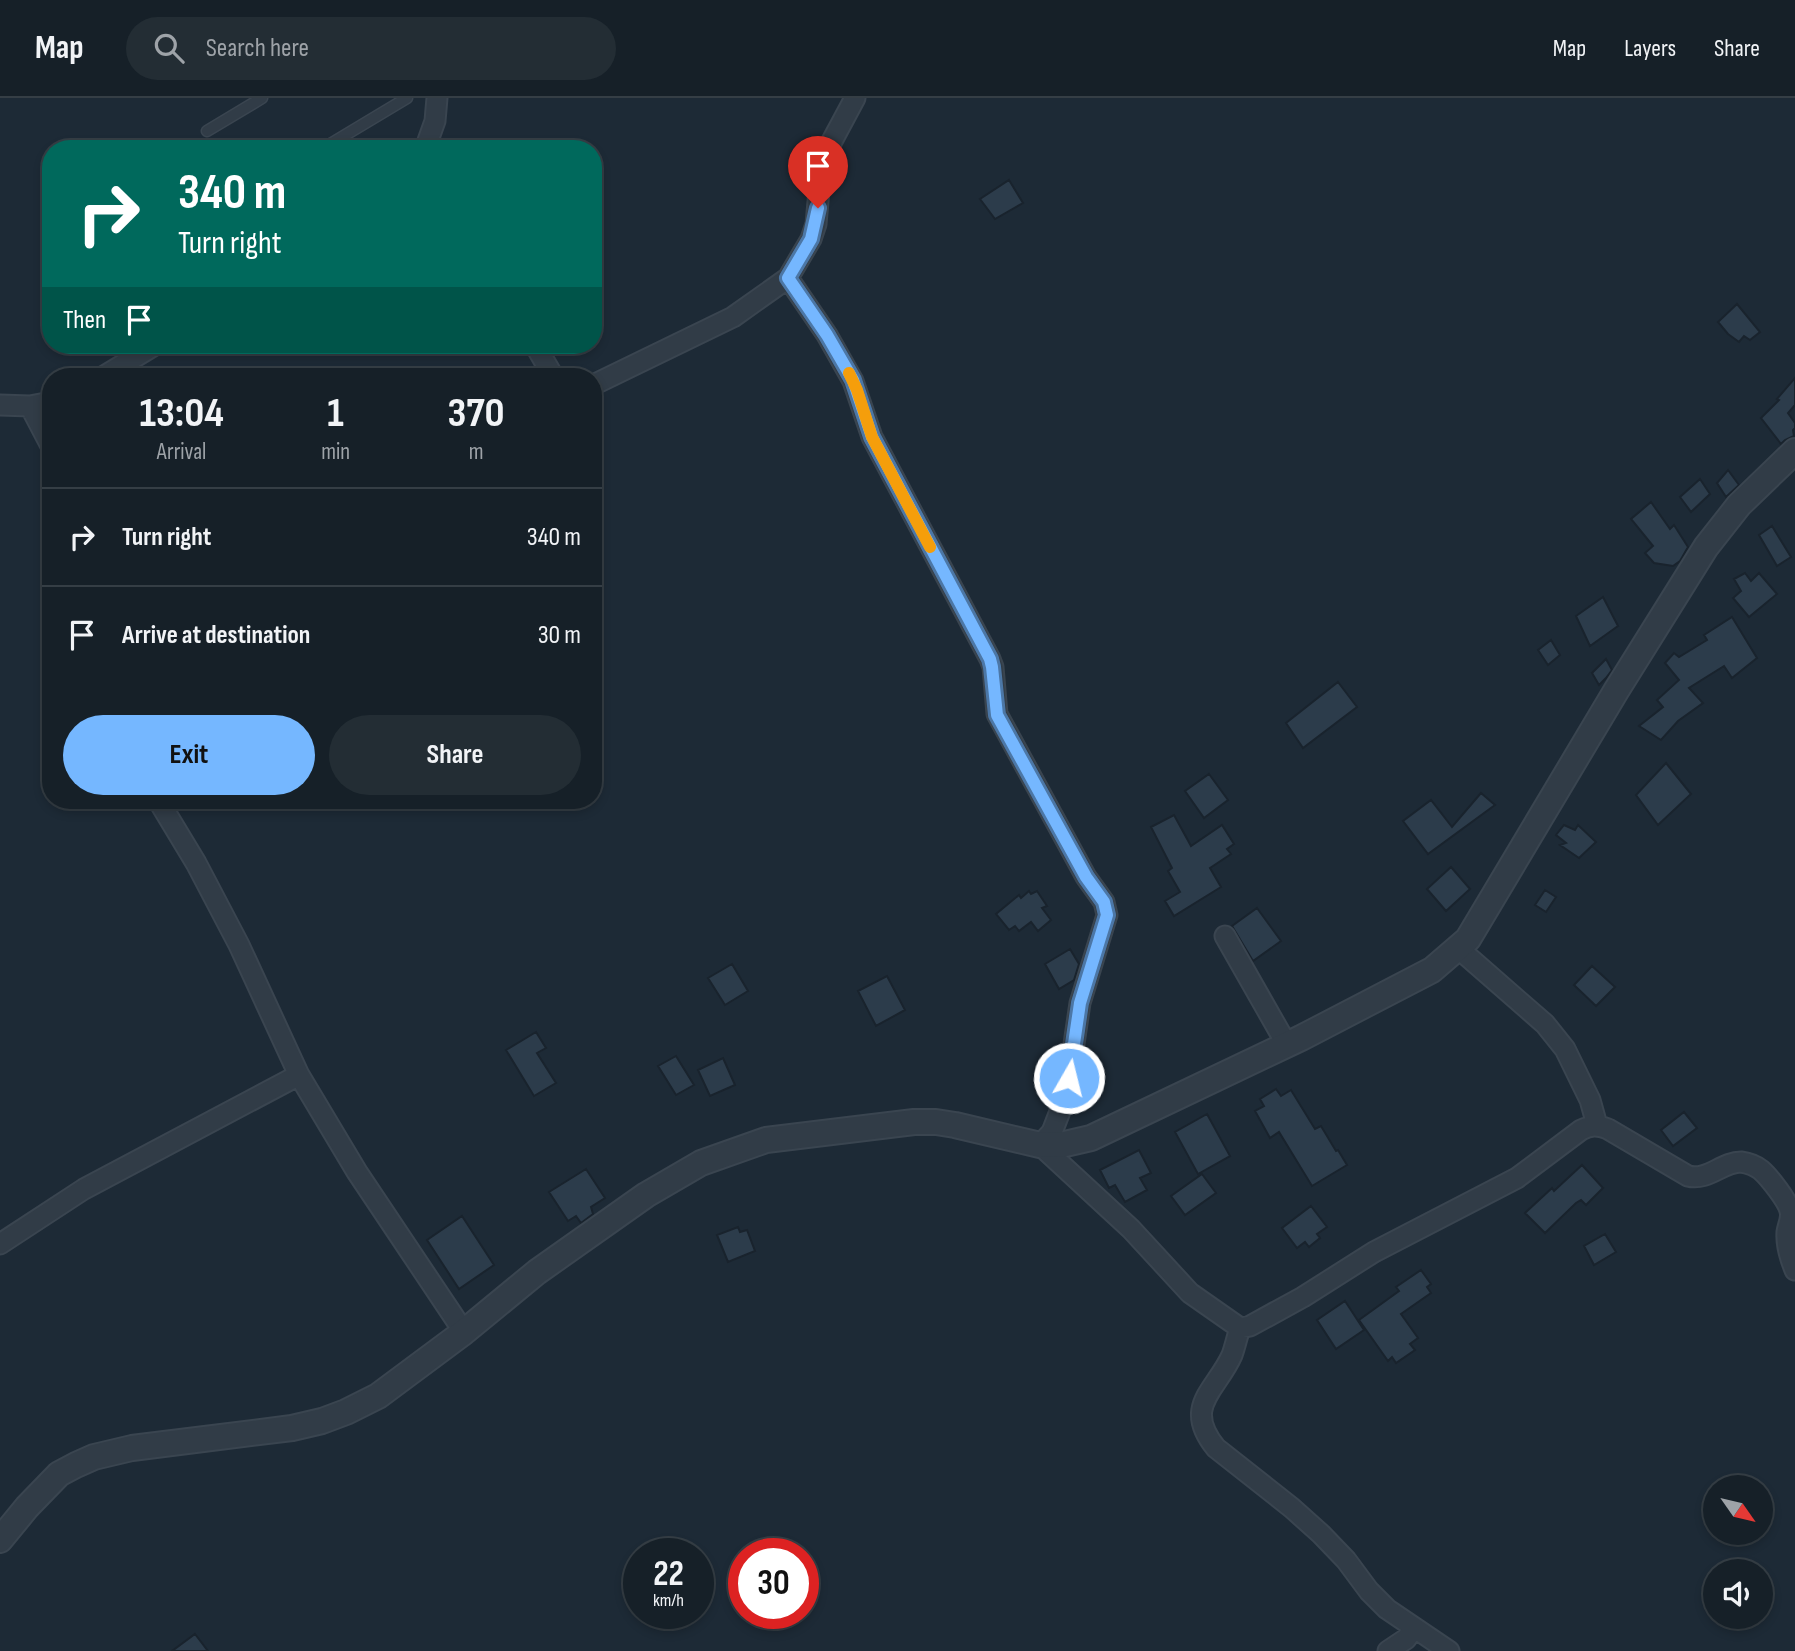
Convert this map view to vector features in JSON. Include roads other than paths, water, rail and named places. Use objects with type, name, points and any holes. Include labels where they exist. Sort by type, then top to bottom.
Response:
[{"type":"street","points":[[428,140],[435,121],[436,98]]},
{"type":"street","points":[[602,382],[733,317],[788,278],[811,239],[816,224],[820,179],[825,161],[832,141],[855,98]]},
{"type":"street","points":[[788,278],[827,335],[853,380],[872,437],[990,659],[997,715],[1086,877],[1107,908],[1080,1003],[1064,1101],[1052,1132],[1040,1145]]},
{"type":"street","points":[[117,368],[140,354]]},
{"type":"street","points":[[0,405],[15,407],[42,404]]},
{"type":"street","points":[[30,406],[42,429]]},
{"type":"street","points":[[0,1540],[59,1474],[94,1457],[132,1448],[292,1428],[323,1421],[378,1396],[464,1332],[537,1272],[646,1195],[701,1163],[766,1140],[898,1123],[936,1122],[1040,1145],[1065,1144],[1091,1138],[1287,1045],[1432,970],[1468,939],[1706,547],[1739,505],[1795,450]]},
{"type":"street","points":[[163,809],[239,944],[299,1075],[357,1172],[464,1332]]},
{"type":"street","points":[[1225,936],[1287,1045]]},
{"type":"street","points":[[1458,948],[1545,1024],[1564,1049],[1590,1100],[1597,1125]]},
{"type":"street","points":[[0,1244],[84,1189],[299,1075]]},
{"type":"street","points":[[1040,1145],[1131,1229],[1190,1293],[1240,1328],[1250,1326],[1303,1297],[1374,1252],[1517,1178],[1581,1130],[1597,1125],[1688,1176],[1701,1177],[1739,1162],[1762,1171],[1790,1209],[1787,1238],[1795,1270]]},
{"type":"street","points":[[1240,1328],[1231,1356],[1204,1402],[1201,1421],[1209,1440],[1321,1534],[1387,1609],[1449,1651]]},
{"type":"street","points":[[1388,1651],[1406,1639],[1413,1628]]},
{"type":"lane","points":[[207,131],[262,98]]},
{"type":"lane","points":[[337,140],[407,98]]}]
